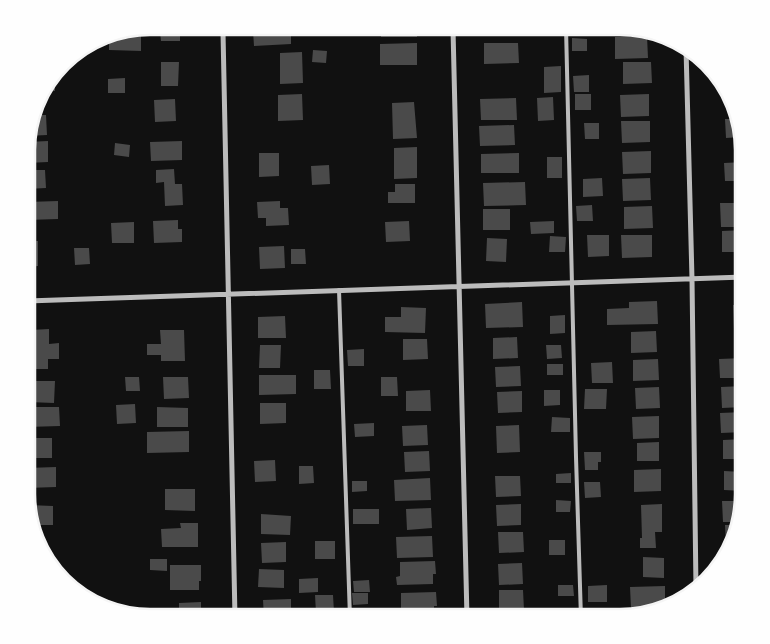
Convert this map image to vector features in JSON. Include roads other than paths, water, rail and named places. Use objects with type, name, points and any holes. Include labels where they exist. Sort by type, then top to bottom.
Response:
[{"type":"street","points":[[223,35],[230,293],[235,609]]},
{"type":"street","points":[[453,35],[468,609]]},
{"type":"street","points":[[686,56],[692,279],[696,581]]},
{"type":"street","points":[[35,301],[735,277]]},
{"type":"lane","points":[[566,35],[581,609]]},
{"type":"lane","points":[[339,290],[350,609]]}]
